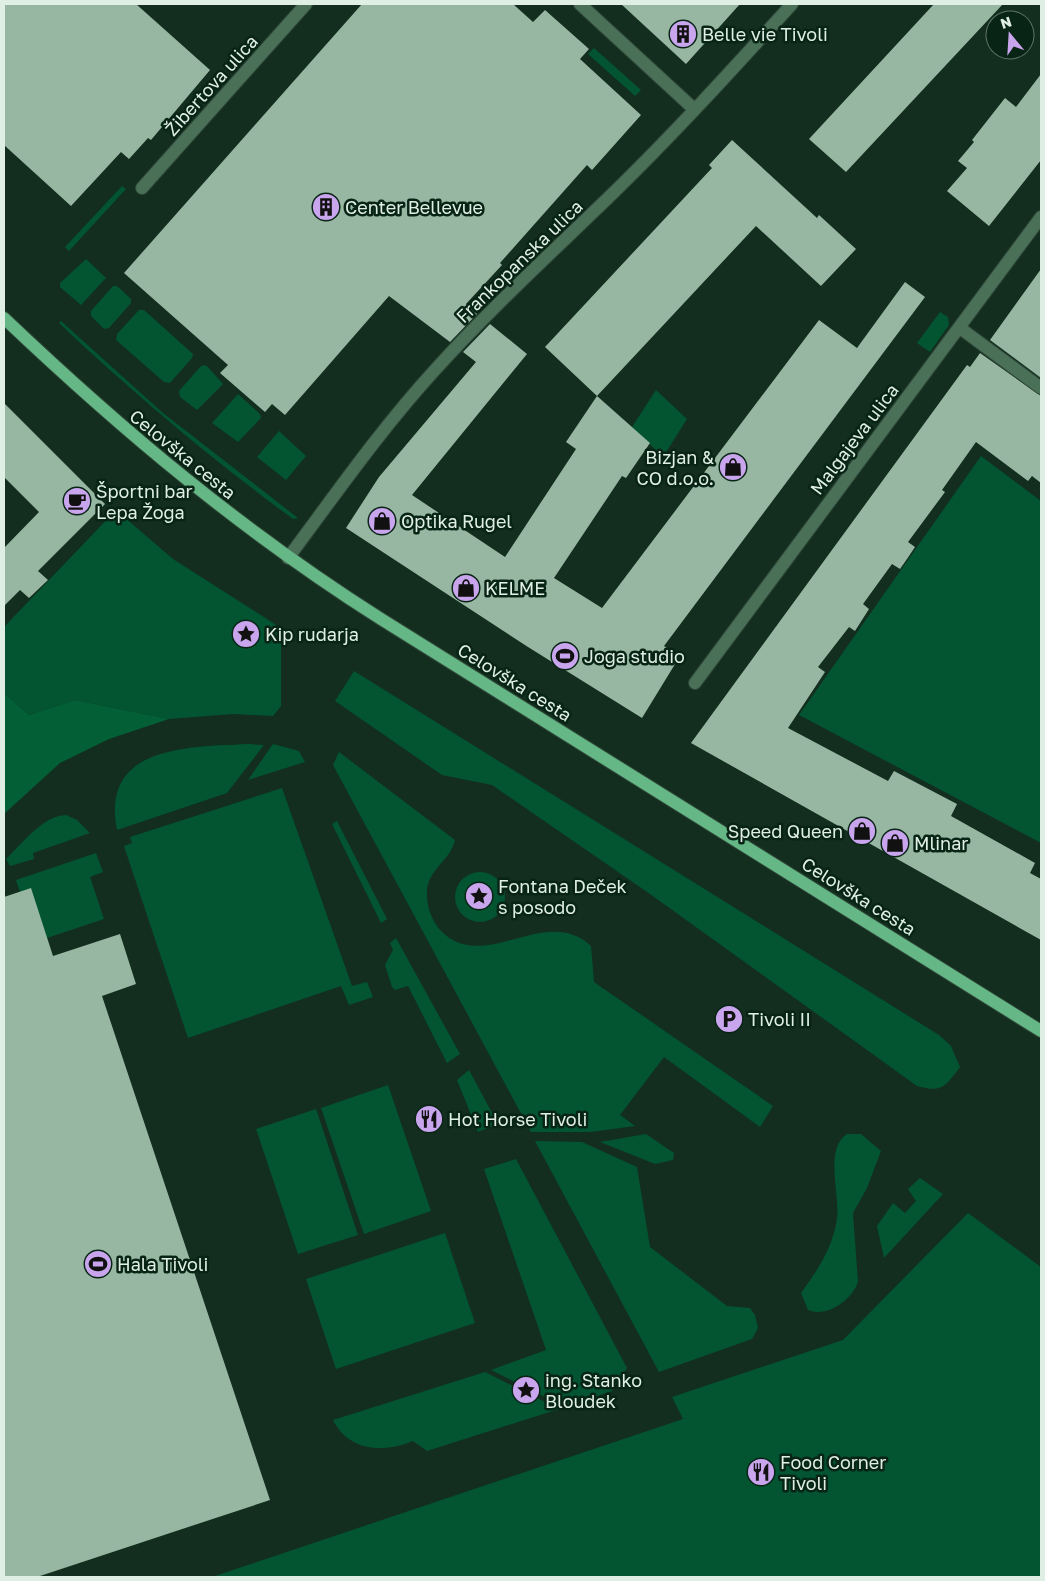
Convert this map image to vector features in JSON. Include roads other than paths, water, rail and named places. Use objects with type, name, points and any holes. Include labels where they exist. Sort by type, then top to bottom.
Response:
[{"type":"main road","name":"Celovška cesta","points":[[4,318],[60,373],[176,473],[288,558],[381,619],[1041,1031]]},
{"type":"street","name":"Žibertova ulica","points":[[142,188],[306,4]]},
{"type":"street","points":[[580,4],[694,109]]},
{"type":"street","name":"Frankopanska ulica","points":[[288,558],[389,424],[433,372],[503,298],[609,196],[694,109],[792,4]]},
{"type":"street","name":"Malgajeva ulica","points":[[695,683],[1041,217]]},
{"type":"street","points":[[960,328],[1041,388]]},
{"type":"place","name":"Belle vie Tivoli","points":[[683,34]]},
{"type":"place","name":"Center Bellevue","points":[[326,207]]},
{"type":"place","name":"Bizjan & CO d.o.o.","points":[[733,467]]},
{"type":"place","name":"Športni bar Lepa Žoga","points":[[77,501]]},
{"type":"place","name":"Optika Rugel","points":[[382,521]]},
{"type":"place","name":"KELME","points":[[466,588]]},
{"type":"place","name":"Kip rudarja","points":[[246,634]]},
{"type":"place","name":"Joga studio","points":[[565,656]]},
{"type":"place","name":"Speed Queen","points":[[862,831]]},
{"type":"place","name":"Mlinar","points":[[895,843]]},
{"type":"place","name":"Fontana Deček s posodo","points":[[479,896]]},
{"type":"place","name":"Tivoli II","points":[[729,1019]]},
{"type":"place","name":"Hot Horse Tivoli","points":[[429,1119]]},
{"type":"place","name":"Hala Tivoli","points":[[98,1264]]},
{"type":"place","name":"ing. Stanko Bloudek","points":[[526,1390]]},
{"type":"place","name":"Food Corner Tivoli","points":[[761,1472]]}]
